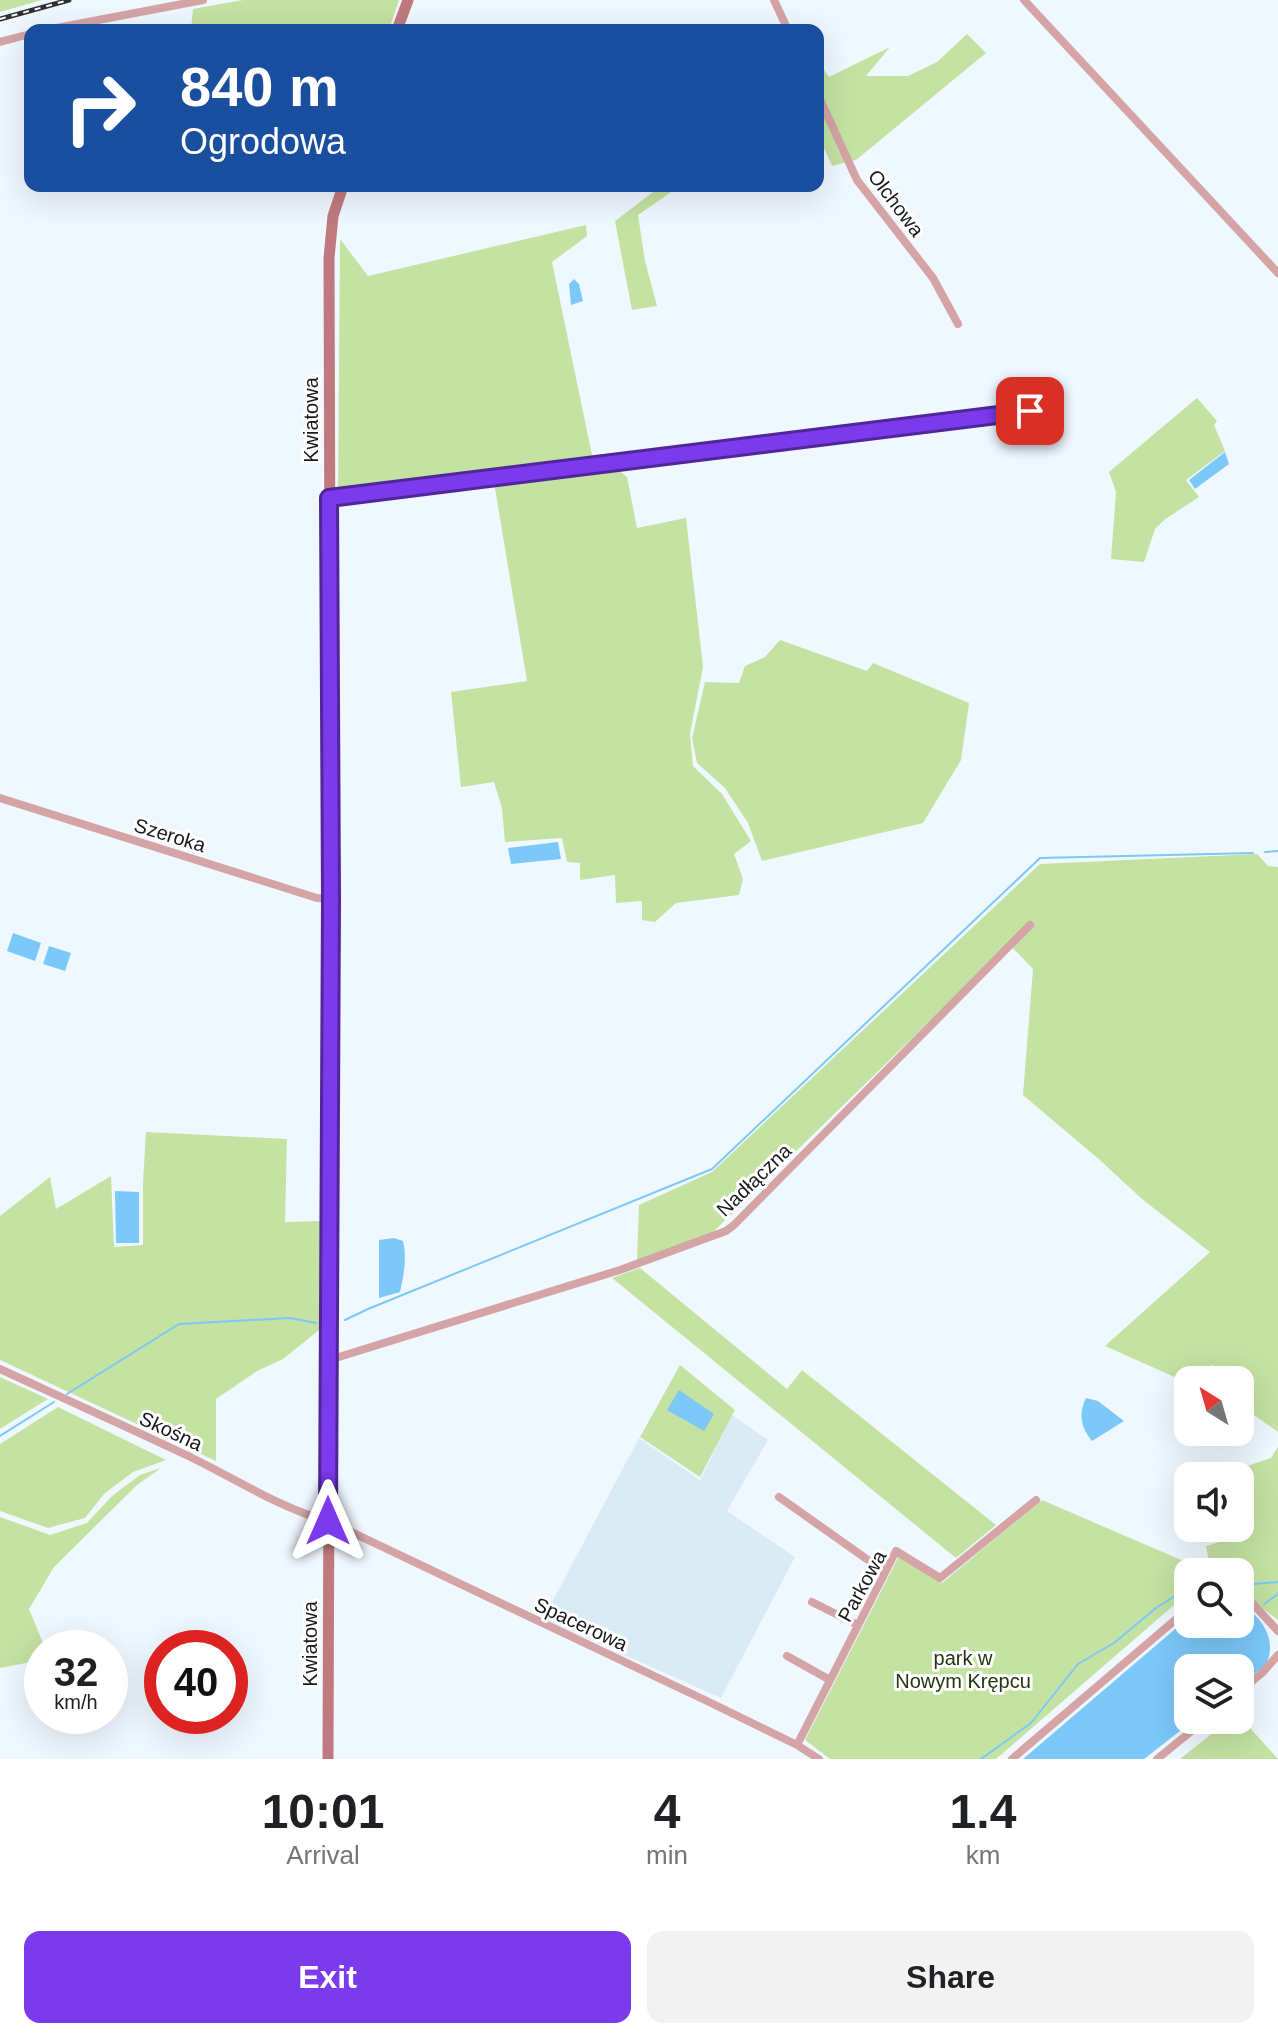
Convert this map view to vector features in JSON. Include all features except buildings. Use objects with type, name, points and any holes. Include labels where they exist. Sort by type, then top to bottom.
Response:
[{"type":"street","points":[[77,24],[203,0]]},
{"type":"street","points":[[399,24],[408,0]]},
{"type":"street","points":[[774,0],[785,24]]},
{"type":"street","points":[[1024,0],[1278,273]]},
{"type":"street","points":[[0,42],[24,36]]},
{"type":"street","name":"Olchowa","points":[[824,108],[857,180],[933,278],[958,324]]},
{"type":"street","name":"Kwiatowa","points":[[328,1759],[330,235],[341,192]]},
{"type":"street","points":[[329,498],[1030,411]]},
{"type":"street","name":"Szeroka","points":[[0,798],[317,898],[331,899]]},
{"type":"street","name":"Nadłączna","points":[[329,1360],[620,1270],[726,1231],[1030,925]]},
{"type":"street","name":"Skośna","points":[[0,1369],[184,1454],[289,1507],[328,1521]]},
{"type":"street","points":[[779,1497],[885,1572]]},
{"type":"street","name":"Parkowa","points":[[796,1759],[830,1680],[896,1551],[940,1578],[1036,1500]]},
{"type":"street","name":"Spacerowa","points":[[328,1521],[801,1747],[819,1759]]},
{"type":"street","points":[[812,1602],[858,1625]]},
{"type":"street","points":[[1254,1605],[1278,1631]]},
{"type":"street","points":[[1012,1759],[1174,1621]]},
{"type":"street","points":[[1254,1680],[1278,1655]]},
{"type":"street","points":[[787,1656],[830,1680]]},
{"type":"street","points":[[1157,1759],[1188,1734]]},
{"type":"shaded area","points":[[732,1415],[768,1440],[727,1511],[795,1557],[721,1698],[543,1619],[639,1438],[700,1480]]},
{"type":"green space","points":[[0,0],[42,0],[0,12]]},
{"type":"green space","points":[[243,0],[399,0],[391,24],[192,24],[193,9]]},
{"type":"green space","points":[[967,34],[986,53],[856,160],[832,166],[824,148],[824,70],[829,77],[890,47],[866,76],[908,76],[937,62]]},
{"type":"green space","points":[[653,192],[671,192],[638,215],[645,261],[657,306],[632,310],[615,221]]},
{"type":"green space","points":[[586,225],[587,236],[552,262],[593,460],[338,495],[340,239],[368,276]]},
{"type":"green space","points":[[1197,398],[1217,421],[1214,425],[1225,451],[1186,480],[1199,497],[1155,529],[1144,562],[1111,559],[1116,492],[1109,472]]},
{"type":"green space","points":[[613,466],[627,477],[637,528],[686,518],[703,667],[690,734],[693,766],[722,794],[751,841],[734,854],[743,879],[739,895],[676,903],[655,922],[642,920],[642,901],[616,903],[615,875],[580,880],[580,863],[567,862],[562,838],[505,842],[502,808],[494,782],[461,787],[451,692],[527,681],[494,482]]},
{"type":"green space","points":[[780,640],[867,671],[873,663],[969,703],[961,760],[923,823],[762,861],[748,823],[725,788],[697,763],[692,738],[705,682],[739,683],[745,666],[765,657]]},
{"type":"green space","points":[[1257,854],[1268,866],[1278,867],[1278,1432],[1254,1415],[1254,1366],[1174,1366],[1174,1377],[1105,1346],[1210,1252],[1142,1199],[1023,1095],[1033,969],[1009,944],[713,1232],[637,1260],[639,1205],[712,1172],[1040,864]]},
{"type":"green space","points":[[146,1132],[287,1139],[285,1222],[324,1221],[323,1327],[283,1359],[257,1371],[216,1399],[216,1461],[0,1360],[0,1216],[50,1177],[56,1209],[111,1176],[114,1247],[143,1245]]},
{"type":"green space","points":[[640,1268],[787,1389],[802,1370],[996,1525],[956,1558],[612,1278]]},
{"type":"green space","points":[[680,1365],[735,1410],[700,1477],[640,1437]]},
{"type":"green space","points":[[0,1377],[48,1399],[0,1429]]},
{"type":"green space","points":[[58,1407],[166,1460],[133,1472],[104,1494],[85,1518],[48,1528],[0,1511],[0,1444]]},
{"type":"green space","points":[[1278,1447],[1278,1620],[1254,1602],[1254,1558],[1208,1558],[1206,1546],[1220,1542],[1254,1542],[1254,1464],[1271,1458]]},
{"type":"green space","points":[[161,1468],[137,1485],[54,1567],[29,1609],[38,1630],[24,1630],[24,1663],[0,1668],[0,1517],[50,1535],[87,1523],[112,1496],[140,1475]]},
{"type":"green space","name":"park w Nowym Krępcu","points":[[1042,1500],[1177,1558],[1174,1558],[1174,1605],[996,1759],[830,1759],[805,1740],[899,1556],[942,1583]]},
{"type":"green space","points":[[1254,1732],[1278,1759],[1180,1759],[1211,1734]]},
{"type":"water","points":[[574,279],[579,284],[583,301],[571,305],[569,284]]},
{"type":"water","points":[[1225,452],[1229,464],[1195,489],[1189,480]]},
{"type":"water","points":[[558,842],[561,859],[511,864],[508,848]]},
{"type":"water","points":[[13,933],[41,943],[35,961],[7,951]]},
{"type":"water","points":[[49,946],[71,953],[65,971],[43,964]]},
{"type":"water","points":[[115,1191],[139,1192],[139,1243],[116,1243]]},
{"type":"water","points":[[394,1238],[403,1241],[404,1247],[400,1292],[379,1298],[379,1240]]},
{"type":"water","points":[[679,1390],[714,1414],[704,1431],[667,1410]]},
{"type":"water","points":[[1086,1398],[1098,1401],[1124,1421],[1092,1441],[1082,1421]]},
{"type":"water","points":[[1254,1614],[1266,1630],[1269,1655],[1266,1664],[1254,1674],[1254,1654],[1174,1654],[1176,1734],[1144,1759],[1023,1759],[1174,1630],[1174,1638],[1254,1638]]},
{"type":"waterway","points":[[1265,852],[1278,851]]},
{"type":"waterway","points":[[345,1320],[712,1169],[1040,858],[1253,853]]},
{"type":"waterway","points":[[67,1394],[179,1324],[290,1318],[316,1323]]},
{"type":"waterway","points":[[0,1436],[54,1402]]},
{"type":"waterway","points":[[1254,1584],[1278,1582]]},
{"type":"waterway","points":[[1264,1604],[1278,1594]]},
{"type":"waterway","points":[[981,1759],[1031,1723],[1078,1664],[1114,1643],[1174,1597]]},
{"type":"railway","points":[[0,19],[69,0]]},
{"type":"route","points":[[328,1521],[329,498],[1030,411]]}]
